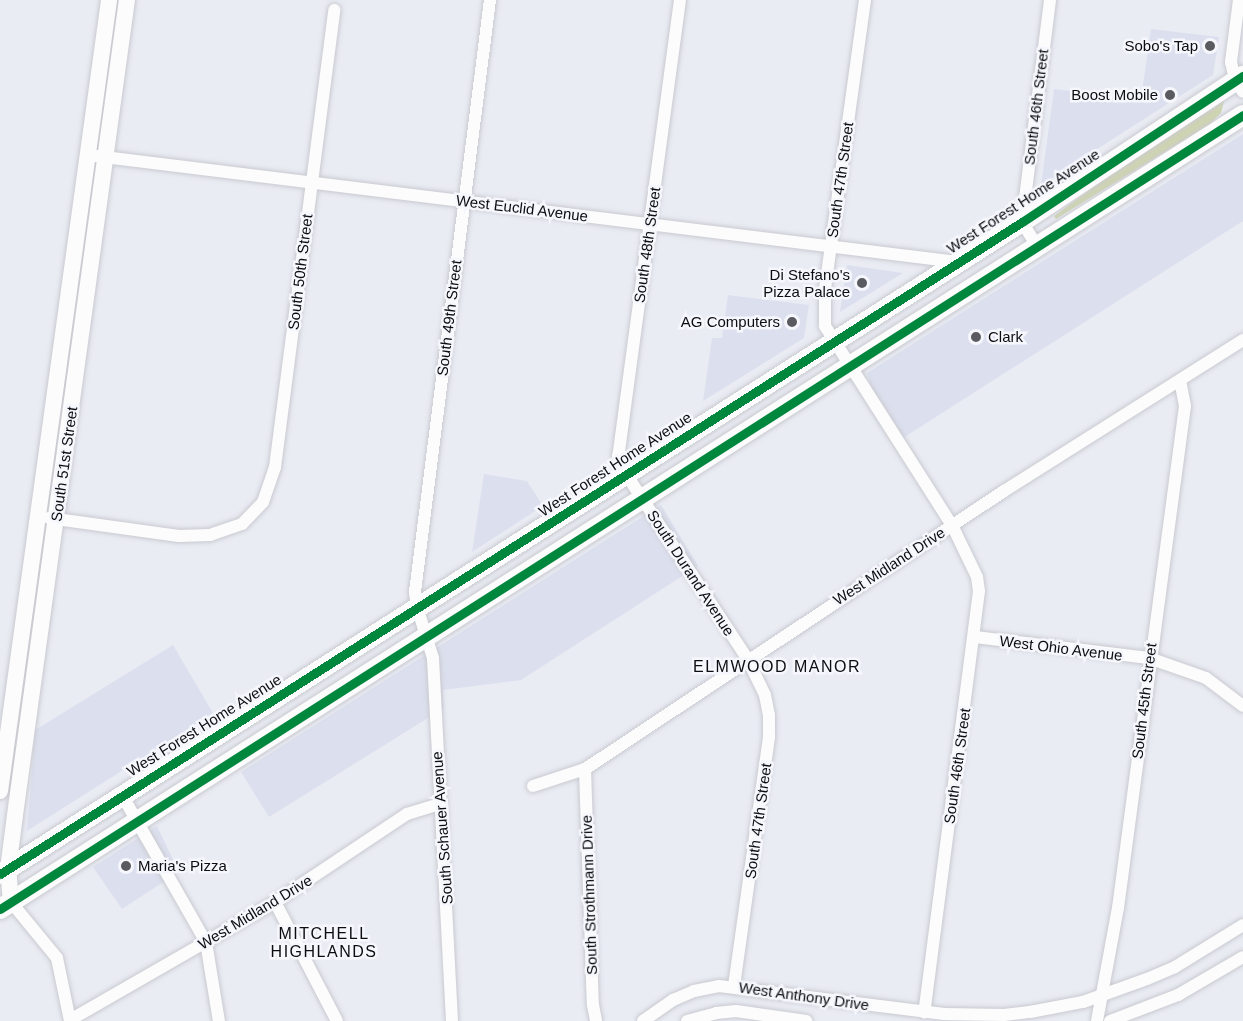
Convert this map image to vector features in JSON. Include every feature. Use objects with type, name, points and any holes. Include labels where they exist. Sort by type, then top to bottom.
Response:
[{"type":"main road","name":"West Forest Home Avenue","points":[[3,874],[122,795],[417,608],[634,486],[842,353],[957,262],[1240,83]]},
{"type":"main road","name":"West Forest Home Avenue","points":[[5,905],[427,635],[634,486],[842,353],[1037,246],[1243,115]]},
{"type":"street","name":"South 51st Street","points":[[0,791],[109,0]]},
{"type":"street","name":"South 51st Street","points":[[5,905],[3,874],[56,519],[128,0]]},
{"type":"street","name":"South 49th Street","points":[[427,635],[417,608],[415,592],[490,0]]},
{"type":"street","name":"South 48th Street","points":[[634,486],[618,456],[680,0]]},
{"type":"street","name":"South 47th Street","points":[[865,0],[823,311],[825,326],[952,525]]},
{"type":"street","name":"South 46th Street","points":[[1022,222],[1050,0]]},
{"type":"street","points":[[1239,0],[1231,62],[1240,83]]},
{"type":"street","name":"South 50th Street","points":[[56,519],[179,536],[210,535],[242,524],[263,502],[275,467],[334,10]]},
{"type":"street","name":"West Euclid Avenue","points":[[88,155],[957,262]]},
{"type":"street","points":[[1022,222],[1037,246]]},
{"type":"street","name":"West Midland Drive","points":[[533,786],[585,769],[952,525],[1243,340]]},
{"type":"street","name":"South 45th Street","points":[[1097,1021],[1118,908],[1149,658],[1185,406],[1180,380]]},
{"type":"street","name":"South Durand Avenue","points":[[634,486],[748,660]]},
{"type":"street","points":[[38,516],[56,519]]},
{"type":"street","name":"South 46th Street","points":[[924,1012],[979,599],[977,577],[952,525]]},
{"type":"street","name":"South Schauer Avenue","points":[[427,635],[433,658],[452,1021]]},
{"type":"street","name":"West Ohio Avenue","points":[[975,637],[1149,658],[1206,678],[1243,706]]},
{"type":"street","name":"South 47th Street","points":[[734,986],[770,727],[765,695],[748,660]]},
{"type":"street","name":"South Strothmann Drive","points":[[585,769],[593,1005],[596,1021]]},
{"type":"street","points":[[122,795],[206,942],[219,1021]]},
{"type":"street","name":"West Midland Drive","points":[[70,1020],[275,902],[406,814],[440,804]]},
{"type":"street","points":[[275,902],[338,1021]]},
{"type":"street","points":[[5,905],[57,958],[70,1020]]},
{"type":"street","name":"West Anthony Drive","points":[[643,1021],[659,1007],[694,991],[734,986],[924,1012],[1004,1015],[1060,1007],[1101,996],[1175,967],[1243,925]]},
{"type":"street","points":[[1110,1021],[1178,994],[1243,957]]},
{"type":"street","name":"West Anthony Drive","points":[[687,1021],[716,1013],[736,1011],[806,1021]]},
{"type":"shaded area","points":[[1151,29],[1219,37],[1213,75],[1041,185],[1054,89],[1141,99]]},
{"type":"shaded area","points":[[1243,134],[1243,221],[903,438],[871,387],[867,373]]},
{"type":"shaded area","points":[[847,265],[903,273],[840,312]]},
{"type":"shaded area","points":[[728,295],[809,305],[804,338],[703,401],[712,338],[722,338]]},
{"type":"shaded area","points":[[484,474],[527,481],[543,506],[472,552]]},
{"type":"shaded area","points":[[661,505],[698,566],[521,680],[443,690],[444,708],[269,817],[241,772]]},
{"type":"shaded area","points":[[173,645],[213,713],[27,831],[35,730]]},
{"type":"shaded area","points":[[157,826],[179,872],[122,909],[93,867]]},
{"type":"green space","points":[[1224,101],[1221,113],[1210,124],[1056,219],[1054,216],[1113,173]]},
{"type":"cycle path","points":[[0,874],[1022,222],[1243,76]]},
{"type":"cycle path","points":[[0,909],[1243,115]]},
{"type":"place","name":"Sobo's Tap","points":[[1210,46]]},
{"type":"place","name":"Boost Mobile","points":[[1170,95]]},
{"type":"place","name":"Di Stefano's Pizza Palace","points":[[862,283]]},
{"type":"place","name":"AG Computers","points":[[792,322]]},
{"type":"place","name":"Clark","points":[[976,337]]},
{"type":"place","name":"Maria's Pizza","points":[[126,866]]},
{"type":"district","name":"ELMWOOD MANOR","points":[[777,667]]},
{"type":"district","name":"MITCHELL HIGHLANDS","points":[[324,943]]}]
